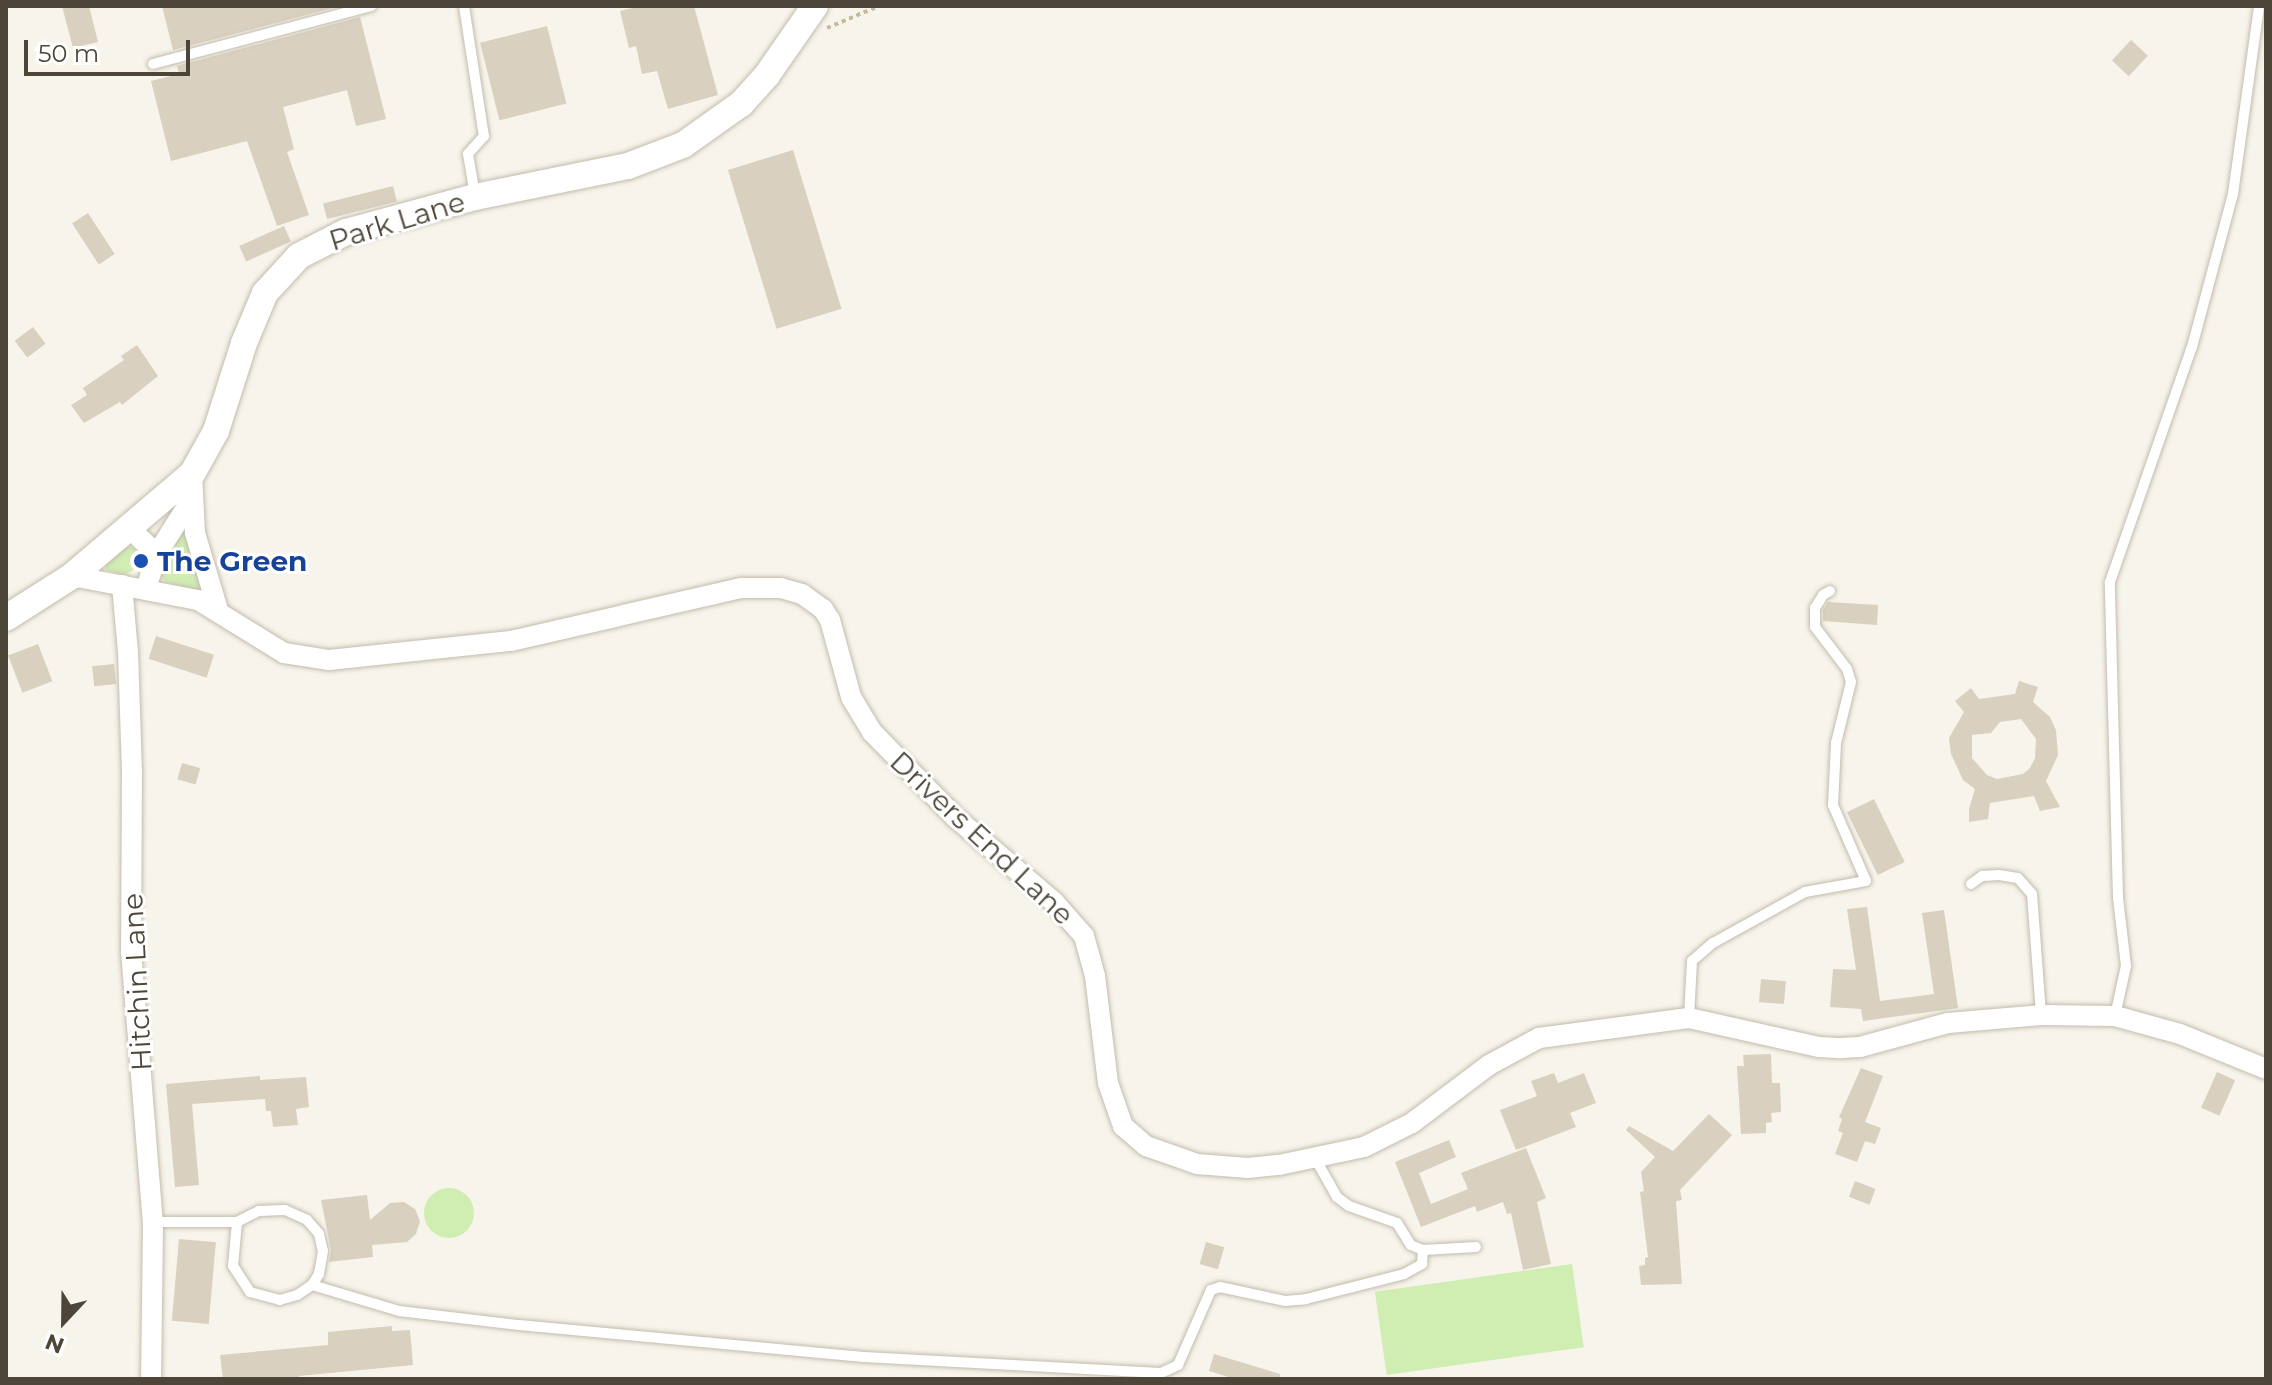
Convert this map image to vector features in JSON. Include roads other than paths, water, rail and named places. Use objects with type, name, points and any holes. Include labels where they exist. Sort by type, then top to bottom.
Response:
[{"type":"street","name":"Park Lane","points":[[6,618],[72,576],[129,528],[192,487],[216,431],[244,343],[265,293],[278,274],[299,256],[346,232],[475,197],[628,166],[683,145],[741,104],[810,14]]},
{"type":"street","points":[[146,589],[157,554],[192,487]]},
{"type":"street","points":[[192,487],[201,559],[218,610]]},
{"type":"street","points":[[129,528],[157,554]]},
{"type":"street","name":"Drivers End Lane","points":[[72,576],[198,600],[284,653],[329,660],[511,641],[591,626],[741,588],[771,587],[802,594],[823,609],[830,620],[851,697],[872,732],[956,818],[1055,903],[1084,936],[1095,976],[1108,1083],[1123,1126],[1133,1137],[1178,1160],[1222,1168],[1248,1168],[1315,1158],[1385,1140],[1489,1065],[1539,1038],[1689,1018],[1819,1047],[1841,1048],[1860,1047],[1948,1023],[2041,1015],[2115,1016],[2180,1034],[2266,1069]]},
{"type":"street","name":"Hitchin Lane","points":[[122,585],[132,771],[131,951],[153,1222],[151,1379]]},
{"type":"lane","points":[[153,64],[334,10],[371,6]]},
{"type":"lane","points":[[464,6],[484,136],[468,154],[475,197]]},
{"type":"lane","points":[[2115,1016],[2126,966],[2118,898],[2110,582],[2192,347],[2233,194],[2259,6]]},
{"type":"lane","points":[[1689,1018],[1692,961],[1713,943],[1805,892],[1866,881],[1833,805],[1836,743],[1851,682],[1847,669],[1815,627],[1815,608],[1823,595],[1830,591]]},
{"type":"lane","points":[[1971,884],[1982,876],[2018,878],[2032,894],[2041,1015]]},
{"type":"lane","points":[[1315,1158],[1344,1203],[1397,1223],[1411,1245],[1423,1250],[1476,1247]]},
{"type":"lane","points":[[153,1222],[237,1222],[259,1211],[285,1210],[307,1220],[319,1234],[323,1251],[319,1274],[312,1285],[297,1295],[280,1300],[250,1292],[233,1266],[237,1222]]},
{"type":"lane","points":[[312,1285],[399,1311],[519,1325],[864,1357],[1170,1374],[1187,1350],[1211,1290],[1220,1287],[1285,1301],[1306,1299],[1404,1274],[1422,1264],[1423,1250]]},
{"type":"place","name":"The Green","points":[[141,561]]}]
